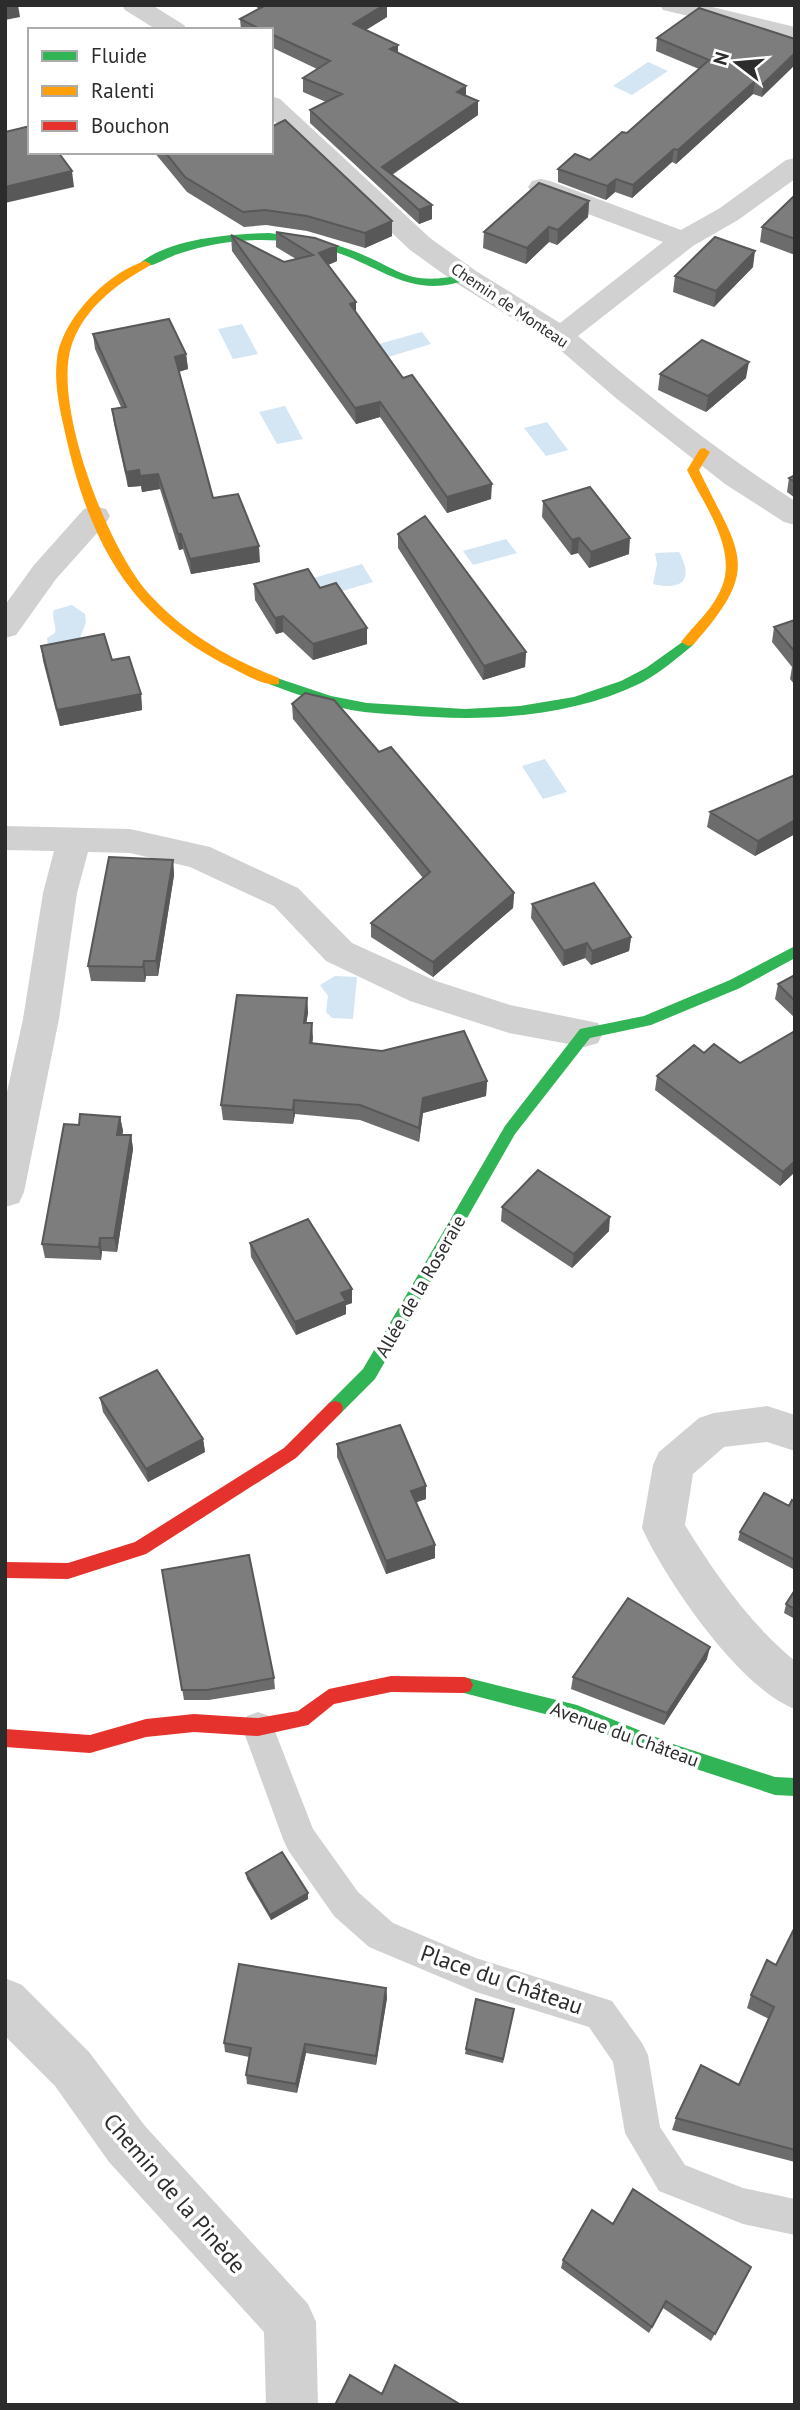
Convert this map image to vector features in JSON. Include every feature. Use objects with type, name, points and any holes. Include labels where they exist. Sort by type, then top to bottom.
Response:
[{"type":"street","points":[[134,5],[172,28]]},
{"type":"street","points":[[672,5],[795,34]]},
{"type":"street","name":"Chemin de Monteau","points":[[273,106],[420,244],[466,277],[561,336],[627,393],[704,453],[795,515]]},
{"type":"street","points":[[561,336],[683,240],[729,214],[795,166]]},
{"type":"street","points":[[539,187],[683,240]]},
{"type":"street","points":[[466,277],[442,285],[410,285],[347,252],[305,239],[240,237],[181,248],[136,269],[87,303],[66,338],[61,375],[71,435],[95,516],[134,586],[185,634],[234,664],[357,707],[455,713],[521,711],[592,699],[649,674],[678,651],[704,625],[727,594],[734,571],[730,547],[693,470],[704,453]]},
{"type":"street","points":[[5,628],[46,572],[95,516]]},
{"type":"street","points":[[5,838],[130,841],[198,856],[286,897],[339,952],[423,991],[509,1018],[585,1033],[646,1021],[735,984],[795,951]]},
{"type":"street","points":[[5,1192],[41,1019],[60,893],[75,839]]},
{"type":"street","name":"Allée de la Roseraie","points":[[5,1570],[68,1571],[140,1548],[290,1453],[369,1374],[510,1130],[585,1033]]},
{"type":"street","points":[[795,1433],[767,1424],[714,1431],[674,1465],[663,1528],[689,1570],[751,1652],[795,1689]]},
{"type":"street","name":"Avenue du Château","points":[[5,1738],[90,1744],[146,1728],[194,1723],[258,1727],[302,1719],[329,1697],[391,1684],[469,1685],[577,1714],[684,1756],[775,1786],[795,1787]]},
{"type":"street","name":"Chemin de la Pinède","points":[[5,2002],[72,2069],[127,2144],[290,2322],[292,2405]]},
{"type":"lane","name":"Place du Château","points":[[258,1727],[300,1839],[346,1904],[382,1935],[393,1940],[476,1975],[600,2013],[630,2055],[643,2133],[672,2178],[743,2206],[795,2217]]},
{"type":"water","points":[[648,62],[668,71],[632,95],[613,86]]},
{"type":"water","points":[[242,324],[258,354],[233,359],[218,329]]},
{"type":"water","points":[[422,332],[431,344],[385,358],[375,345]]},
{"type":"water","points":[[285,406],[303,439],[277,444],[259,412]]},
{"type":"water","points":[[547,422],[568,450],[546,456],[524,428]]},
{"type":"water","points":[[506,539],[517,553],[473,565],[463,551]]},
{"type":"water","points":[[679,552],[685,570],[683,581],[672,586],[653,584],[657,564],[655,553]]},
{"type":"water","points":[[362,564],[373,582],[322,597],[310,579]]},
{"type":"water","points":[[72,605],[85,614],[86,622],[79,641],[48,646],[47,638],[55,633],[54,610]]},
{"type":"water","points":[[545,759],[567,792],[543,799],[522,766]]},
{"type":"water","points":[[335,976],[357,977],[353,1019],[332,1018],[326,1012],[328,996],[320,985]]},
{"type":"building","points":[[266,5],[384,5],[353,24],[398,45],[390,49],[466,86],[457,92],[478,101],[382,167],[432,205],[419,210],[310,110],[342,94],[303,78],[330,61],[273,35],[273,28],[258,28],[240,19]]},
{"type":"building","points":[[699,8],[795,39],[795,53],[763,84],[755,81],[678,150],[674,149],[633,185],[616,179],[607,186],[558,169],[575,154],[590,160],[622,132],[627,133],[709,60],[657,38]]},
{"type":"building","points":[[285,120],[392,221],[365,233],[307,216],[265,210],[243,212],[185,177],[167,154],[273,154],[273,126]]},
{"type":"building","points":[[28,126],[28,154],[59,154],[72,171],[5,187],[5,132]]},
{"type":"building","points":[[539,183],[589,201],[558,230],[549,227],[527,248],[484,232]]},
{"type":"building","points":[[795,195],[795,239],[762,227]]},
{"type":"building","points":[[276,232],[315,238],[337,246],[319,253],[356,302],[350,304],[403,378],[412,375],[492,484],[447,497],[380,402],[355,408],[231,235],[284,262],[313,255]]},
{"type":"building","points":[[715,237],[755,251],[716,291],[675,276]]},
{"type":"building","points":[[169,319],[186,354],[175,357],[213,498],[238,494],[259,546],[190,559],[181,534],[178,534],[158,474],[140,476],[139,470],[126,472],[112,409],[126,407],[93,334]]},
{"type":"building","points":[[702,340],[749,362],[708,396],[660,374]]},
{"type":"building","points":[[590,487],[630,538],[591,552],[579,538],[572,540],[543,501]]},
{"type":"building","points":[[425,516],[526,652],[484,666],[398,534]]},
{"type":"building","points":[[308,569],[320,588],[336,583],[367,628],[313,644],[283,616],[275,618],[254,584]]},
{"type":"building","points":[[795,620],[795,652],[774,627]]},
{"type":"building","points":[[104,634],[112,660],[129,657],[141,694],[57,710],[41,646]]},
{"type":"building","points":[[305,693],[334,700],[379,752],[391,747],[514,893],[433,962],[371,923],[430,872],[292,704]]},
{"type":"building","points":[[795,775],[795,820],[758,841],[710,812]]},
{"type":"building","points":[[109,857],[173,860],[156,961],[144,961],[143,967],[88,966]]},
{"type":"building","points":[[594,883],[631,937],[592,951],[587,943],[564,951],[532,904]]},
{"type":"building","points":[[795,975],[795,1001],[778,984]]},
{"type":"building","points":[[237,995],[307,998],[304,1023],[312,1023],[310,1043],[382,1051],[464,1031],[487,1081],[423,1098],[419,1128],[360,1105],[294,1100],[293,1110],[221,1105]]},
{"type":"building","points":[[795,1031],[795,1161],[783,1172],[657,1076],[694,1045],[704,1053],[714,1044],[740,1063]]},
{"type":"building","points":[[80,1114],[120,1117],[117,1135],[131,1135],[114,1238],[100,1238],[99,1247],[42,1244],[64,1124],[79,1125]]},
{"type":"building","points":[[538,1170],[610,1217],[574,1254],[502,1207]]},
{"type":"building","points":[[308,1219],[352,1289],[341,1293],[346,1301],[295,1322],[250,1243]]},
{"type":"building","points":[[157,1370],[203,1439],[146,1469],[100,1398]]},
{"type":"building","points":[[400,1425],[426,1486],[411,1491],[435,1545],[386,1561],[337,1444]]},
{"type":"building","points":[[764,1493],[789,1506],[792,1500],[795,1502],[795,1560],[740,1532]]},
{"type":"building","points":[[249,1555],[274,1678],[207,1690],[182,1690],[162,1570]]},
{"type":"building","points":[[795,1590],[795,1609],[786,1604]]},
{"type":"building","points":[[628,1598],[710,1647],[667,1713],[573,1677]]},
{"type":"building","points":[[282,1852],[308,1893],[270,1915],[246,1873]]},
{"type":"building","points":[[795,1927],[795,2150],[676,2118],[701,2065],[739,2085],[774,2007],[751,1995],[767,1960],[776,1965]]},
{"type":"building","points":[[239,1964],[386,1988],[376,2056],[305,2044],[296,2084],[246,2075],[251,2048],[224,2043]]},
{"type":"building","points":[[476,1999],[514,2009],[503,2059],[466,2049]]},
{"type":"building","points":[[633,2189],[751,2267],[715,2334],[666,2301],[652,2327],[563,2260],[592,2210],[613,2224]]},
{"type":"building","points":[[395,2365],[461,2405],[335,2405],[350,2375],[382,2394]]},
{"type":"traffic: fast","points":[[145,264],[192,245],[243,237],[269,237],[294,239],[344,251],[413,282],[444,282],[466,277]]},
{"type":"traffic: fast","points":[[274,681],[328,699],[367,708],[437,713],[520,711],[574,702],[626,684],[650,671],[688,642]]},
{"type":"traffic: fast","points":[[335,1408],[369,1374],[510,1130],[585,1033],[646,1021],[735,984],[795,951]]},
{"type":"traffic: fast","points":[[464,1685],[577,1714],[672,1752],[775,1786],[795,1787]]},
{"type":"traffic: slow","points":[[145,264],[121,278],[89,306],[73,328],[64,350],[63,389],[81,474],[100,526],[127,575],[144,597],[164,617],[202,646],[244,669],[274,681]]},
{"type":"traffic: slow","points":[[688,642],[712,616],[726,594],[732,575],[732,558],[727,540],[693,470],[704,452]]},
{"type":"traffic: jam","points":[[5,1570],[68,1571],[140,1548],[290,1453],[335,1408]]},
{"type":"traffic: jam","points":[[5,1738],[90,1744],[146,1728],[194,1723],[258,1727],[302,1719],[329,1697],[391,1684],[464,1685]]}]
